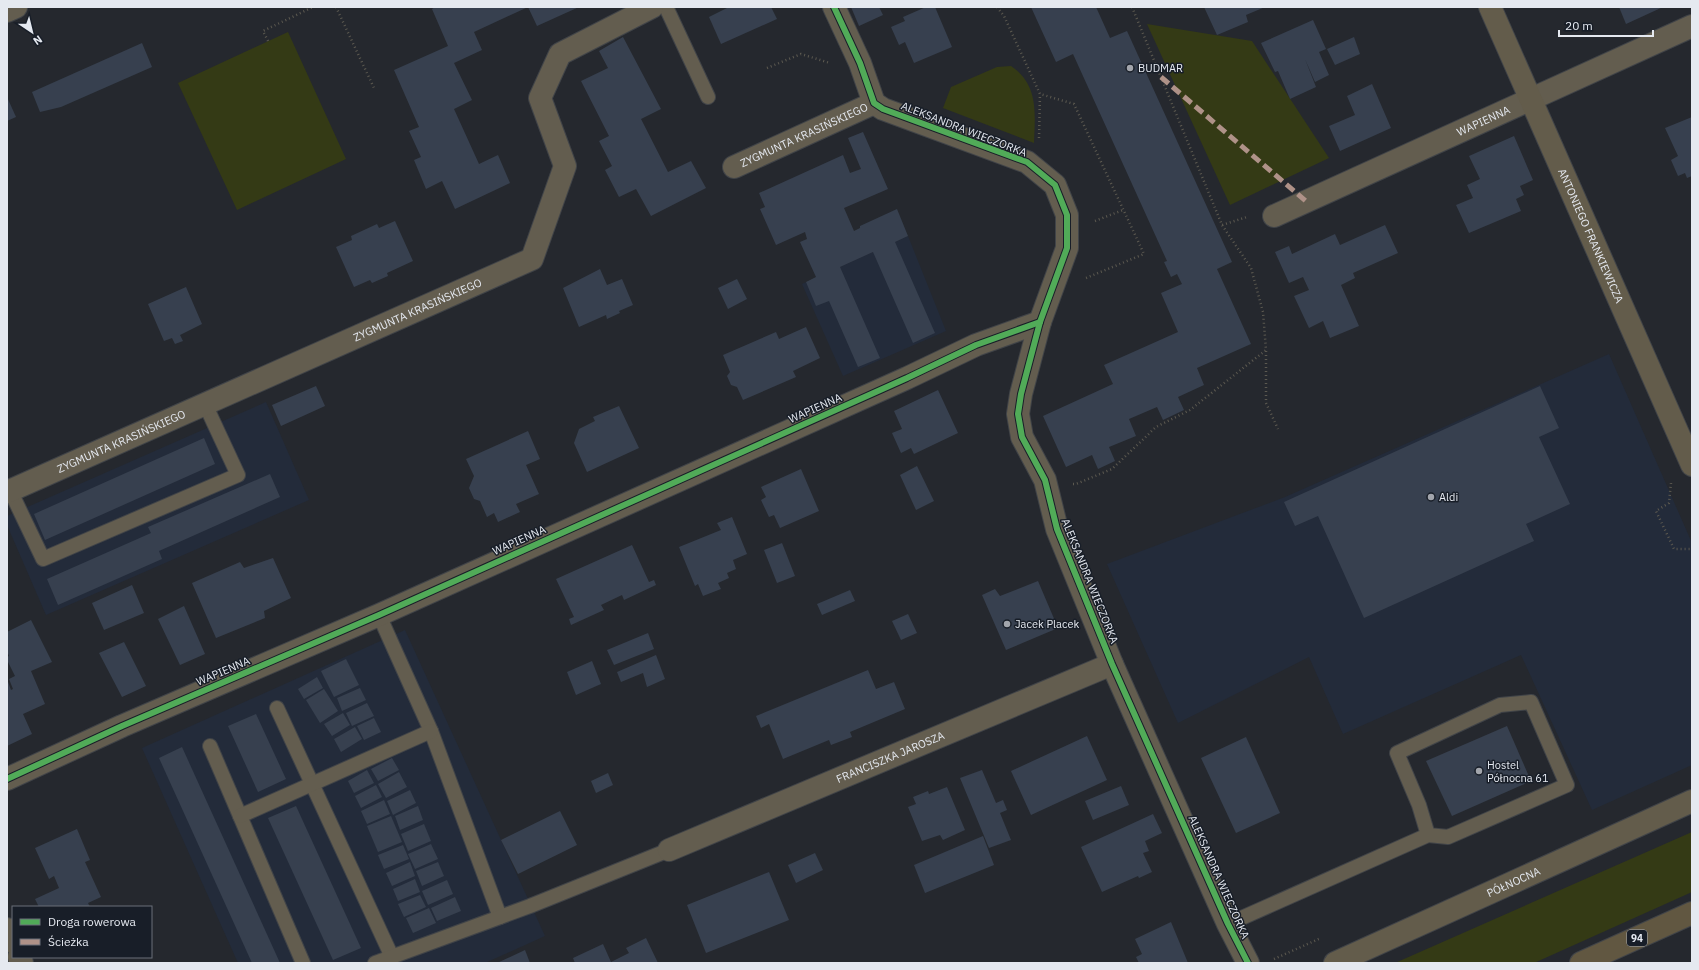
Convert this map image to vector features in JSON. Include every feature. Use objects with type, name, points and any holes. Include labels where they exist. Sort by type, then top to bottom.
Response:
[{"type":"main road","name":"94","points":[[1581,963],[1692,913]]},
{"type":"street","points":[[7,11],[16,7]]},
{"type":"street","name":"ZYGMUNTA KRASIŃSKIEGO","points":[[8,491],[532,259],[565,166],[540,98],[560,54],[652,7]]},
{"type":"street","points":[[834,7],[860,63],[874,102]]},
{"type":"street","name":"ANTONIEGO FRANKIEWICZA","points":[[1490,7],[1692,465]]},
{"type":"street","name":"WAPIENNA","points":[[1274,216],[1692,26]]},
{"type":"street","name":"ZYGMUNTA KRASIŃSKIEGO","points":[[734,167],[874,102]]},
{"type":"street","name":"ALEKSANDRA WIECZORKA","points":[[874,102],[883,109],[1027,162],[1055,185],[1067,215],[1067,248],[1040,322],[1021,394],[1018,414],[1022,437],[1045,480],[1057,529],[1112,664],[1228,924],[1248,963]]},
{"type":"street","name":"WAPIENNA","points":[[7,779],[122,726],[379,614],[907,378],[976,345],[1040,322]]},
{"type":"street","name":"FRANCISZKA JAROSZA","points":[[669,850],[1112,664]]},
{"type":"street","name":"PÓŁNOCNA","points":[[1335,963],[1692,801]]},
{"type":"street","points":[[7,929],[12,940]]},
{"type":"lane","points":[[666,7],[708,97]]},
{"type":"lane","points":[[8,491],[43,559],[238,475],[205,404]]},
{"type":"lane","points":[[379,614],[431,731],[500,916]]},
{"type":"lane","points":[[1228,924],[1428,836],[1448,837],[1566,785],[1532,702],[1500,705],[1397,752],[1419,805],[1428,836]]},
{"type":"lane","points":[[277,708],[392,957]]},
{"type":"lane","points":[[240,816],[431,731]]},
{"type":"lane","points":[[210,746],[303,963]]},
{"type":"lane","points":[[375,963],[669,850]]},
{"type":"path","points":[[268,41],[263,31],[313,7]]},
{"type":"path","points":[[336,7],[374,88]]},
{"type":"path","points":[[997,7],[1004,16],[1040,94],[1038,172]]},
{"type":"path","points":[[1132,7],[1222,225],[1251,268],[1263,312],[1266,350],[1266,402],[1278,429]]},
{"type":"path","points":[[767,68],[802,54],[845,69],[860,63]]},
{"type":"path","points":[[1040,94],[1074,104],[1144,254],[1110,269]]},
{"type":"path","points":[[1088,224],[1123,210]]},
{"type":"path","points":[[1222,225],[1234,221]]},
{"type":"path","points":[[1045,480],[1076,484],[1112,469],[1156,427],[1190,410],[1266,350]]},
{"type":"shaded area","points":[[908,236],[946,331],[843,376],[802,284]]},
{"type":"shaded area","points":[[1609,354],[1692,543],[1692,765],[1592,810],[1521,655],[1343,734],[1309,657],[1178,723],[1107,564],[1285,497]]},
{"type":"shaded area","points":[[266,402],[309,500],[46,615],[7,525],[7,516]]},
{"type":"shaded area","points":[[405,630],[545,936],[485,963],[238,963],[142,748]]},
{"type":"green space","points":[[1147,24],[1252,41],[1329,158],[1230,205]]},
{"type":"green space","points":[[288,32],[346,159],[237,210],[178,83]]},
{"type":"green space","points":[[1011,66],[1027,82],[1031,91],[1035,110],[1034,143],[943,108],[951,87],[997,67]]},
{"type":"green space","points":[[1692,832],[1692,892],[1534,963],[1395,963]]},
{"type":"building","points":[[435,7],[528,7],[474,32],[482,50],[454,63],[472,100],[454,109],[479,164],[498,155],[510,183],[455,209],[442,181],[426,189],[414,160],[421,157],[409,131],[419,127],[394,70],[448,46],[432,9]]},
{"type":"building","points":[[528,7],[579,7],[537,26]]},
{"type":"building","points":[[729,7],[771,7],[777,19],[721,44],[709,17]]},
{"type":"building","points":[[851,7],[879,7],[883,15],[859,26]]},
{"type":"building","points":[[926,7],[935,7],[952,47],[914,63],[905,42],[899,45],[891,27],[905,21],[903,17]]},
{"type":"building","points":[[1031,7],[1096,7],[1110,38],[1127,31],[1232,262],[1217,269],[1251,344],[1197,368],[1204,385],[1178,397],[1184,410],[1163,420],[1157,407],[1129,419],[1136,436],[1109,447],[1115,461],[1098,469],[1092,455],[1066,467],[1043,416],[1113,384],[1104,365],[1178,332],[1161,293],[1182,284],[1177,274],[1171,277],[1164,262],[1167,261],[1073,54],[1056,62]]},
{"type":"building","points":[[1204,7],[1265,7],[1246,15],[1248,22],[1217,35]]},
{"type":"building","points":[[1619,7],[1663,7],[1626,24]]},
{"type":"building","points":[[1313,20],[1326,49],[1319,52],[1329,75],[1315,82],[1305,59],[1316,87],[1290,99],[1278,71],[1275,72],[1261,43]]},
{"type":"building","points":[[623,37],[661,109],[641,119],[668,172],[691,161],[706,188],[651,216],[636,189],[619,197],[605,170],[612,166],[599,141],[609,136],[581,81],[608,68],[599,51]]},
{"type":"building","points":[[1354,37],[1360,54],[1335,65],[1327,49]]},
{"type":"building","points":[[142,43],[152,67],[61,107],[40,112],[32,92]]},
{"type":"building","points":[[1372,84],[1391,128],[1340,151],[1329,126],[1355,115],[1347,96]]},
{"type":"building","points":[[7,97],[16,117],[7,121]]},
{"type":"building","points":[[1692,117],[1692,176],[1687,178],[1685,173],[1678,176],[1671,160],[1678,156],[1665,128]]},
{"type":"building","points":[[863,132],[888,189],[844,208],[854,231],[860,228],[860,226],[897,209],[908,236],[895,242],[935,333],[913,343],[873,252],[840,267],[880,358],[858,367],[829,301],[816,306],[806,282],[816,277],[800,242],[807,239],[805,232],[776,245],[760,209],[765,207],[759,193],[843,155],[850,173],[861,169],[848,138]]},
{"type":"building","points":[[1514,136],[1533,180],[1520,186],[1524,195],[1516,199],[1521,211],[1469,233],[1456,205],[1473,198],[1467,185],[1480,179],[1469,156]]},
{"type":"building","points":[[395,221],[413,261],[387,273],[388,276],[372,283],[370,280],[354,287],[336,247],[352,240],[351,236],[377,224],[379,228]]},
{"type":"building","points":[[1385,225],[1398,253],[1353,273],[1355,278],[1341,285],[1359,326],[1330,338],[1323,321],[1309,328],[1294,296],[1309,290],[1303,277],[1289,283],[1275,252],[1289,246],[1292,254],[1335,234],[1340,245]]},
{"type":"building","points":[[600,269],[607,285],[622,279],[633,305],[619,311],[620,313],[607,319],[606,315],[579,327],[563,288]]},
{"type":"building","points":[[737,279],[747,299],[728,309],[718,288]]},
{"type":"building","points":[[186,287],[202,324],[180,335],[183,341],[175,344],[172,338],[164,341],[148,304]]},
{"type":"building","points":[[806,327],[820,358],[793,371],[796,377],[743,400],[737,387],[731,385],[727,376],[730,372],[723,355],[776,332],[779,339]]},
{"type":"building","points":[[316,386],[325,406],[281,426],[272,405]]},
{"type":"building","name":"Aldi","points":[[1540,386],[1559,428],[1539,437],[1570,504],[1526,524],[1534,541],[1364,618],[1318,516],[1295,526],[1284,502]]},
{"type":"building","points":[[938,390],[958,433],[914,454],[911,448],[901,453],[892,433],[902,429],[894,411]]},
{"type":"building","points":[[619,406],[639,448],[587,472],[574,443],[579,429],[595,421],[593,417]]},
{"type":"building","points":[[528,431],[540,459],[526,465],[539,494],[516,504],[520,512],[498,522],[494,513],[487,517],[480,501],[474,499],[469,488],[474,476],[466,459]]},
{"type":"building","points":[[204,438],[215,464],[45,540],[34,514]]},
{"type":"building","points":[[917,466],[934,501],[916,510],[900,475]]},
{"type":"building","points":[[801,469],[819,511],[780,528],[774,515],[769,517],[761,500],[766,497],[761,487]]},
{"type":"building","points":[[270,474],[280,497],[159,551],[162,559],[58,605],[47,579],[151,533],[148,527]]},
{"type":"building","points":[[732,517],[747,554],[733,560],[736,569],[727,573],[729,578],[718,583],[721,589],[703,596],[698,584],[695,586],[679,547],[721,530],[717,523]]},
{"type":"building","points":[[782,543],[795,576],[777,583],[764,550]]},
{"type":"building","points":[[632,545],[649,582],[654,580],[656,585],[624,600],[622,595],[601,605],[604,610],[571,625],[569,619],[574,617],[556,579]]},
{"type":"building","points":[[273,558],[291,598],[264,611],[265,618],[216,638],[192,583],[240,562],[244,568]]},
{"type":"building","points":[[1038,581],[1058,628],[1006,650],[982,595],[995,589],[1000,596]]},
{"type":"building","points":[[132,585],[144,613],[104,630],[92,603]]},
{"type":"building","points":[[850,590],[855,601],[822,615],[817,604]]},
{"type":"building","points":[[184,606],[205,654],[180,665],[158,619]]},
{"type":"building","points":[[908,614],[917,633],[901,640],[892,621]]},
{"type":"building","points":[[31,620],[52,662],[31,671],[45,704],[23,714],[32,734],[7,746],[7,679],[11,690],[13,689],[9,679],[15,676],[7,660],[7,657],[9,656],[7,651],[7,632]]},
{"type":"building","points":[[648,633],[654,649],[614,665],[607,650]]},
{"type":"building","points":[[124,642],[146,686],[122,697],[99,653]]},
{"type":"building","points":[[656,655],[665,679],[647,687],[643,673],[621,682],[617,672]]},
{"type":"building","points":[[346,659],[359,685],[334,697],[321,671]]},
{"type":"building","points":[[592,661],[601,684],[576,695],[567,672]]},
{"type":"building","points":[[868,670],[876,689],[894,682],[905,709],[850,732],[852,737],[831,745],[829,740],[783,759],[769,724],[761,728],[756,716]]},
{"type":"building","points":[[317,677],[323,688],[304,699],[298,689]]},
{"type":"building","points":[[360,688],[366,700],[342,711],[337,698]]},
{"type":"building","points":[[324,689],[338,711],[320,723],[306,700]]},
{"type":"building","points":[[367,703],[374,716],[352,726],[346,713]]},
{"type":"building","points":[[343,713],[350,725],[332,736],[324,724]]},
{"type":"building","points":[[256,714],[286,779],[258,792],[228,726]]},
{"type":"building","points":[[374,718],[381,732],[364,740],[357,726]]},
{"type":"building","name":"Hostel Północna 61","points":[[1507,726],[1531,781],[1452,816],[1426,761]]},
{"type":"building","points":[[355,727],[362,739],[341,752],[334,739]]},
{"type":"building","points":[[1087,736],[1107,780],[1031,815],[1011,771]]},
{"type":"building","points":[[1246,737],[1280,813],[1236,833],[1201,758]]},
{"type":"building","points":[[182,747],[280,963],[252,963],[159,758]]},
{"type":"building","points":[[392,758],[399,770],[378,781],[371,769]]},
{"type":"building","points":[[367,770],[374,783],[354,793],[348,781]]},
{"type":"building","points":[[982,770],[996,803],[1003,800],[1007,810],[1000,813],[1011,840],[989,848],[960,778]]},
{"type":"building","points":[[399,772],[407,787],[386,798],[378,784]]},
{"type":"building","points":[[608,773],[613,785],[596,793],[591,781]]},
{"type":"building","points":[[376,785],[382,797],[361,808],[355,796]]},
{"type":"building","points":[[1121,786],[1129,805],[1093,820],[1085,801]]},
{"type":"building","points":[[947,787],[965,830],[943,840],[940,835],[922,841],[908,807],[916,804],[913,797],[928,791],[929,794]]},
{"type":"building","points":[[410,790],[416,803],[393,815],[387,801]]},
{"type":"building","points":[[384,800],[390,814],[367,824],[361,811]]},
{"type":"building","points":[[296,806],[361,948],[333,960],[268,818]]},
{"type":"building","points":[[418,806],[423,820],[400,830],[395,816]]},
{"type":"building","points":[[560,811],[577,845],[518,874],[501,840]]},
{"type":"building","points":[[1153,814],[1162,833],[1145,841],[1149,851],[1143,853],[1152,872],[1139,878],[1138,876],[1102,892],[1081,847]]},
{"type":"building","points":[[391,816],[402,842],[378,852],[367,826]]},
{"type":"building","points":[[424,824],[431,841],[408,851],[401,834]]},
{"type":"building","points":[[77,829],[90,860],[85,862],[101,897],[88,903],[90,906],[38,906],[35,899],[59,888],[54,876],[49,879],[35,848]]},
{"type":"building","points":[[983,836],[994,865],[925,893],[914,865]]},
{"type":"building","points":[[431,844],[438,859],[415,869],[408,854]]},
{"type":"building","points":[[403,845],[409,859],[384,869],[378,855]]},
{"type":"building","points":[[815,853],[823,870],[796,883],[788,865]]},
{"type":"building","points":[[410,862],[415,876],[392,886],[386,873]]},
{"type":"building","points":[[438,862],[444,876],[422,886],[416,871]]},
{"type":"building","points":[[769,872],[789,920],[706,953],[687,905]]},
{"type":"building","points":[[415,879],[420,892],[398,901],[393,889]]},
{"type":"building","points":[[447,880],[453,894],[428,905],[422,891]]},
{"type":"building","points":[[420,895],[426,907],[404,917],[398,904]]},
{"type":"building","points":[[455,897],[461,911],[437,921],[431,908]]},
{"type":"building","points":[[429,908],[436,923],[413,933],[406,918]]},
{"type":"building","points":[[1171,922],[1188,963],[1139,963],[1136,957],[1142,954],[1135,939]]},
{"type":"building","points":[[646,938],[658,963],[575,963],[573,958],[603,944],[611,962],[629,953],[626,948]]},
{"type":"building","points":[[525,950],[530,963],[497,963]]},
{"type":"marked path","points":[[1161,77],[1307,202]]},
{"type":"cycle path","points":[[834,7],[860,63],[874,103],[883,109],[1027,162],[1055,185],[1067,215],[1067,248],[1040,322],[1021,394],[1018,414],[1022,437],[1045,480],[1057,529],[1112,664],[1228,924],[1248,963]]},
{"type":"cycle path","points":[[7,779],[122,726],[379,615],[907,378],[976,345],[1040,322]]},
{"type":"place","name":"BUDMAR","points":[[1130,68]]},
{"type":"place","name":"Aldi","points":[[1431,497]]},
{"type":"place","name":"Jacek Placek","points":[[1007,624]]},
{"type":"place","name":"Hostel Północna 61","points":[[1479,771]]}]
